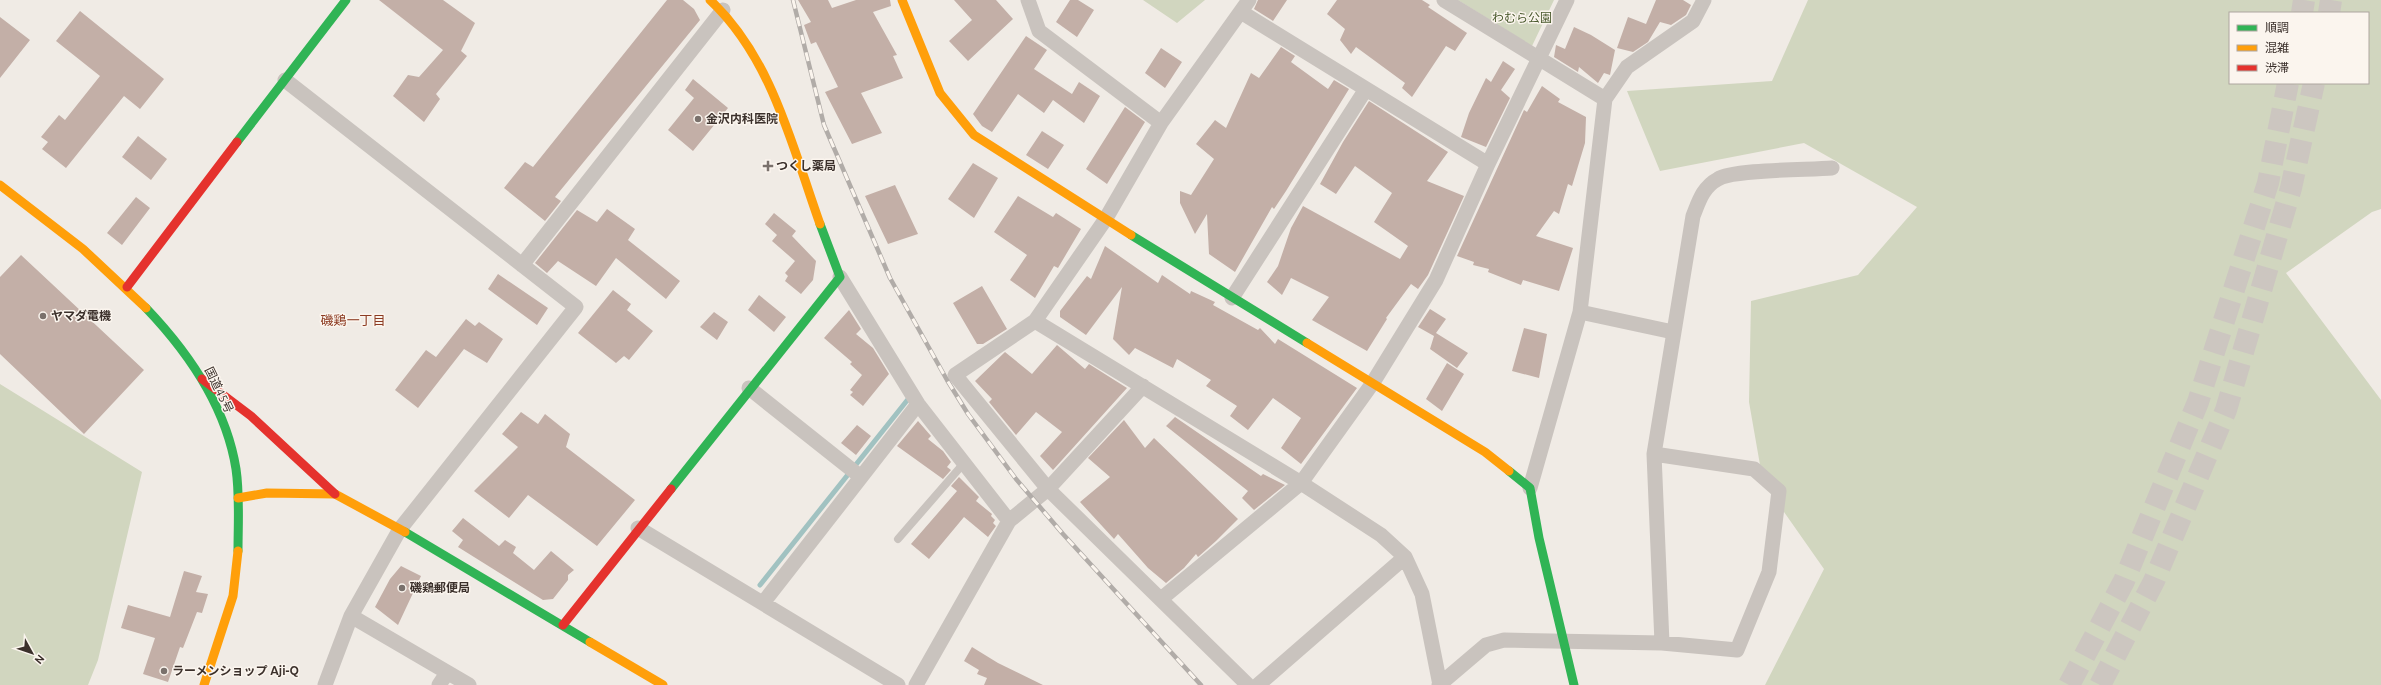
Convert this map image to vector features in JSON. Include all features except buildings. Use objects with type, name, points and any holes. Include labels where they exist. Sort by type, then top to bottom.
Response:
[{"type":"main road","points":[[127,287],[346,0]]},
{"type":"main road","points":[[563,625],[749,388],[840,277],[770,84],[746,39],[723,10],[710,0]]},
{"type":"main road","points":[[902,0],[940,94],[974,135],[1105,220],[1485,452],[1530,488],[1536,526],[1565,641],[1574,685]]},
{"type":"main road","name":"国道45号","points":[[0,185],[30,206],[127,287],[171,336],[202,379],[224,429],[234,461],[238,498],[238,548],[233,595],[204,685]]},
{"type":"main road","points":[[202,379],[251,416],[335,494],[400,529],[663,685]]},
{"type":"main road","points":[[238,498],[267,493],[309,492],[335,494]]},
{"type":"street","points":[[1028,0],[1039,31],[1161,123]]},
{"type":"street","points":[[1444,0],[1605,99]]},
{"type":"street","points":[[1161,599],[1300,483],[1372,384],[1436,280],[1488,164],[1567,0]]},
{"type":"street","points":[[1530,488],[1580,312],[1605,99],[1627,67],[1693,21],[1704,0]]},
{"type":"street","points":[[1248,685],[1048,489],[955,375],[1035,321],[1105,220],[1161,123],[1245,6],[1366,89],[1488,164]]},
{"type":"street","points":[[522,265],[723,10]]},
{"type":"street","points":[[285,80],[576,308],[400,529],[350,616],[325,685]]},
{"type":"street","points":[[1232,298],[1366,89]]},
{"type":"street","points":[[1662,643],[1654,454],[1693,216],[1702,193],[1719,178],[1740,173],[1832,168]]},
{"type":"street","points":[[840,277],[918,404],[1009,521]]},
{"type":"street","points":[[1580,312],[1673,332]]},
{"type":"street","points":[[1035,321],[1300,483],[1381,535],[1405,557],[1422,594],[1440,685],[1486,645],[1504,640],[1662,643],[1737,650],[1769,572],[1779,491],[1754,469],[1654,454]]},
{"type":"street","points":[[916,685],[1009,521],[1048,489],[1143,386]]},
{"type":"street","points":[[749,388],[861,476]]},
{"type":"street","points":[[763,603],[918,404]]},
{"type":"street","points":[[638,528],[898,685]]},
{"type":"street","points":[[1258,685],[1405,557]]},
{"type":"street","points":[[350,616],[443,679],[468,685]]},
{"type":"lane","points":[[898,539],[964,463]]},
{"type":"green space","points":[[1143,0],[1205,0],[1177,23]]},
{"type":"green space","name":"わむら公園","points":[[1458,0],[1554,0],[1532,46]]},
{"type":"green space","points":[[1808,0],[2381,0],[2381,209],[2372,212],[2286,273],[2381,400],[2381,685],[1765,685],[1824,569],[1763,482],[1749,402],[1751,301],[1858,275],[1917,207],[1804,143],[1660,171],[1627,91],[1772,81]]},
{"type":"green space","points":[[0,384],[142,472],[98,660],[88,685],[0,685]]},
{"type":"waterway","points":[[760,585],[909,398]]},
{"type":"tunnel","points":[[2302,12],[2304,0]]},
{"type":"tunnel","points":[[2329,12],[2331,0]]},
{"type":"tunnel","points":[[2069,685],[2124,581],[2198,402],[2268,183],[2288,84]]},
{"type":"tunnel","points":[[2100,685],[2154,581],[2226,410],[2291,188],[2314,84]]},
{"type":"railway","points":[[793,0],[824,125],[890,278],[947,380],[968,414],[1016,479],[1063,534],[1201,685]]},
{"type":"traffic: fast","points":[[237,142],[346,0]]},
{"type":"traffic: fast","points":[[671,489],[840,277],[820,224]]},
{"type":"traffic: fast","points":[[1131,235],[1307,343]]},
{"type":"traffic: fast","points":[[146,308],[162,325],[191,362],[214,402],[224,424],[236,469],[238,500],[238,551]]},
{"type":"traffic: fast","points":[[1509,471],[1530,488],[1539,538],[1574,685]]},
{"type":"traffic: fast","points":[[405,532],[590,642]]},
{"type":"traffic: slow","points":[[710,0],[731,23],[749,48],[765,76],[778,104],[820,224]]},
{"type":"traffic: slow","points":[[902,0],[940,93],[974,135],[1131,235]]},
{"type":"traffic: slow","points":[[0,185],[83,249],[146,308]]},
{"type":"traffic: slow","points":[[1307,343],[1485,452],[1509,471]]},
{"type":"traffic: slow","points":[[238,498],[267,493],[335,494],[405,532]]},
{"type":"traffic: slow","points":[[204,685],[233,596],[238,551]]},
{"type":"traffic: slow","points":[[590,642],[663,685]]},
{"type":"traffic: jam","points":[[127,287],[237,142]]},
{"type":"traffic: jam","points":[[202,379],[251,416],[335,494]]},
{"type":"traffic: jam","points":[[563,625],[671,489]]},
{"type":"place","name":"金沢内科医院","points":[[698,119]]},
{"type":"place","name":"つくし薬局","points":[[768,166]]},
{"type":"place","name":"ヤマダ電機","points":[[43,316]]},
{"type":"place","name":"磯鶏郵便局","points":[[402,588]]},
{"type":"place","name":"ラーメンショップ Aji-Q","points":[[164,671]]},
{"type":"district","name":"磯鶏一丁目","points":[[353,320]]}]
